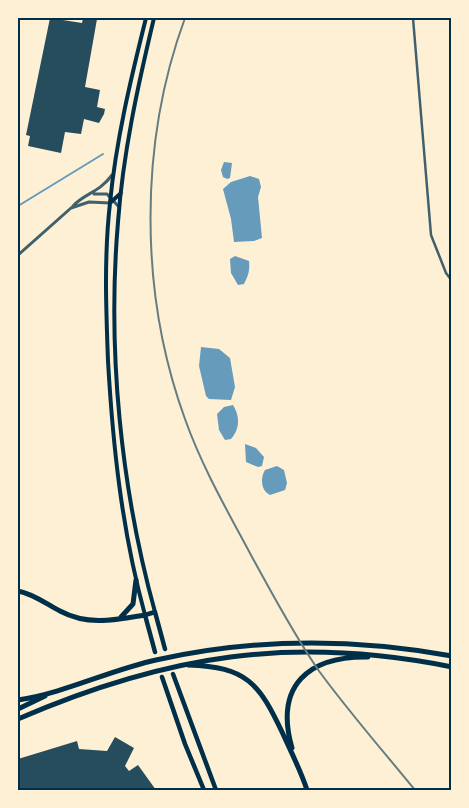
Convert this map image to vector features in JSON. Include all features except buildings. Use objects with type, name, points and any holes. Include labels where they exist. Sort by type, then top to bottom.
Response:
[{"type":"highway","points":[[115,620],[125,615],[133,604],[136,580]]},
{"type":"highway","points":[[18,591],[32,595],[74,618],[91,621],[115,620],[145,615]]},
{"type":"highway","points":[[18,700],[59,690],[120,669],[197,652],[275,643],[354,644],[452,656]]},
{"type":"highway","points":[[18,719],[72,696],[123,678],[177,665],[236,656],[275,652],[353,653],[452,667]]},
{"type":"highway","points":[[296,762],[286,722],[288,703],[295,688],[305,675],[319,665],[343,658],[399,658]]},
{"type":"highway","points":[[177,665],[216,667],[243,677],[262,694],[278,723],[307,790]]},
{"type":"highway","points":[[18,709],[59,690]]},
{"type":"main road","points":[[146,18],[113,174],[106,282],[112,426],[120,502],[136,580],[155,652]]},
{"type":"main road","points":[[154,18],[133,112],[121,192],[116,327],[120,423],[132,516],[165,649]]},
{"type":"main road","points":[[112,198],[121,192]]},
{"type":"main road","points":[[145,615],[155,612]]},
{"type":"main road","points":[[172,674],[216,790]]},
{"type":"main road","points":[[162,677],[185,744],[204,790]]},
{"type":"street","points":[[413,18],[431,235],[446,273],[452,281]]},
{"type":"street","points":[[18,255],[77,201],[103,186],[113,174]]},
{"type":"street","points":[[92,194],[101,193],[112,198],[119,207],[119,213]]},
{"type":"street","points":[[71,208],[89,202],[110,203]]},
{"type":"water","points":[[224,162],[232,163],[230,178],[227,179],[223,177],[221,170]]},
{"type":"water","points":[[250,176],[259,179],[261,187],[258,197],[262,238],[254,241],[234,242],[231,219],[223,189],[231,182]]},
{"type":"water","points":[[235,256],[249,261],[248,273],[244,284],[238,285],[231,273],[230,259]]},
{"type":"water","points":[[201,347],[219,349],[230,358],[235,387],[231,400],[209,399],[206,396],[199,366]]},
{"type":"water","points":[[233,405],[238,418],[237,427],[231,439],[225,440],[219,430],[217,414],[224,407]]},
{"type":"water","points":[[245,444],[256,448],[264,457],[262,466],[258,467],[246,462]]},
{"type":"water","points":[[277,466],[284,470],[287,483],[285,490],[270,495],[263,487],[262,477],[265,470]]},
{"type":"waterway","points":[[18,206],[103,154]]},
{"type":"railway","points":[[185,18],[170,66],[159,116],[150,218],[153,270],[159,321],[170,371],[185,419],[207,472],[292,629],[330,686],[415,790]]}]
